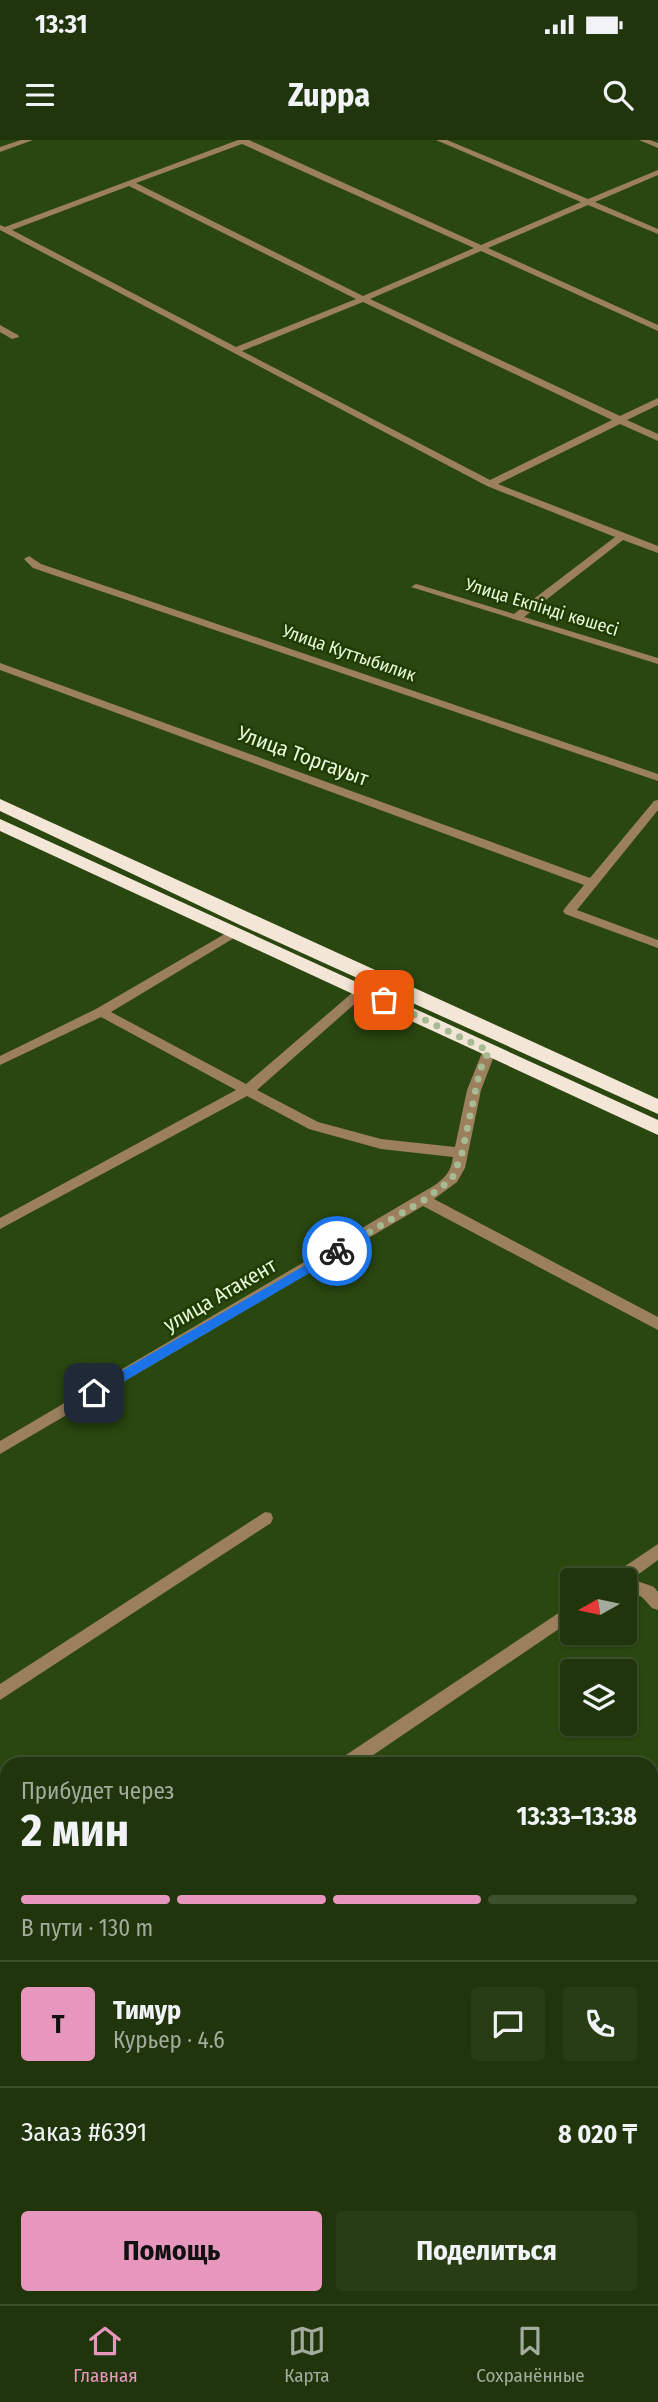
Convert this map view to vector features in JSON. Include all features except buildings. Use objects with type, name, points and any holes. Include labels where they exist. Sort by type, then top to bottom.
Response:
[{"type":"highway","points":[[0,804],[247,921],[658,1107]]},
{"type":"highway","points":[[0,824],[658,1128]]},
{"type":"street","points":[[0,150],[29,140]]},
{"type":"street","points":[[440,140],[658,232]]},
{"type":"street","points":[[643,140],[658,146]]},
{"type":"street","points":[[2,229],[244,141],[658,328]]},
{"type":"street","points":[[236,350],[363,299],[658,172]]},
{"type":"street","points":[[128,183],[363,299],[658,439]]},
{"type":"street","points":[[2,229],[490,484],[658,550]]},
{"type":"street","points":[[0,328],[15,337]]},
{"type":"street","points":[[490,484],[658,401]]},
{"type":"street","points":[[518,616],[622,536]]},
{"type":"street","name":"Улица Куттыбилик","points":[[29,559],[37,566],[658,778]]},
{"type":"street","name":"Улица Екпінді көшесі","points":[[416,587],[518,616],[658,662]]},
{"type":"street","name":"Улица Торгауыт","points":[[0,666],[591,883]]},
{"type":"street","points":[[658,803],[569,911],[658,944]]},
{"type":"street","points":[[0,1061],[101,1012],[235,932]]},
{"type":"street","points":[[0,1224],[249,1089],[363,990]]},
{"type":"street","points":[[101,1012],[314,1126],[381,1144],[462,1153]]},
{"type":"street","name":"улица Атакент","points":[[0,1448],[424,1200],[452,1179],[462,1153],[474,1090],[489,1051]]},
{"type":"street","points":[[424,1200],[658,1324]]},
{"type":"street","points":[[0,1693],[265,1518]]},
{"type":"street","points":[[635,1568],[658,1551]]},
{"type":"street","points":[[637,1588],[648,1592],[658,1603]]},
{"type":"street","points":[[356,1757],[560,1619]]},
{"type":"way so far","points":[[337,1251],[424,1200],[452,1179],[462,1153],[474,1090],[489,1051],[384,1000]]},
{"type":"route","points":[[94,1393],[337,1251]]}]
